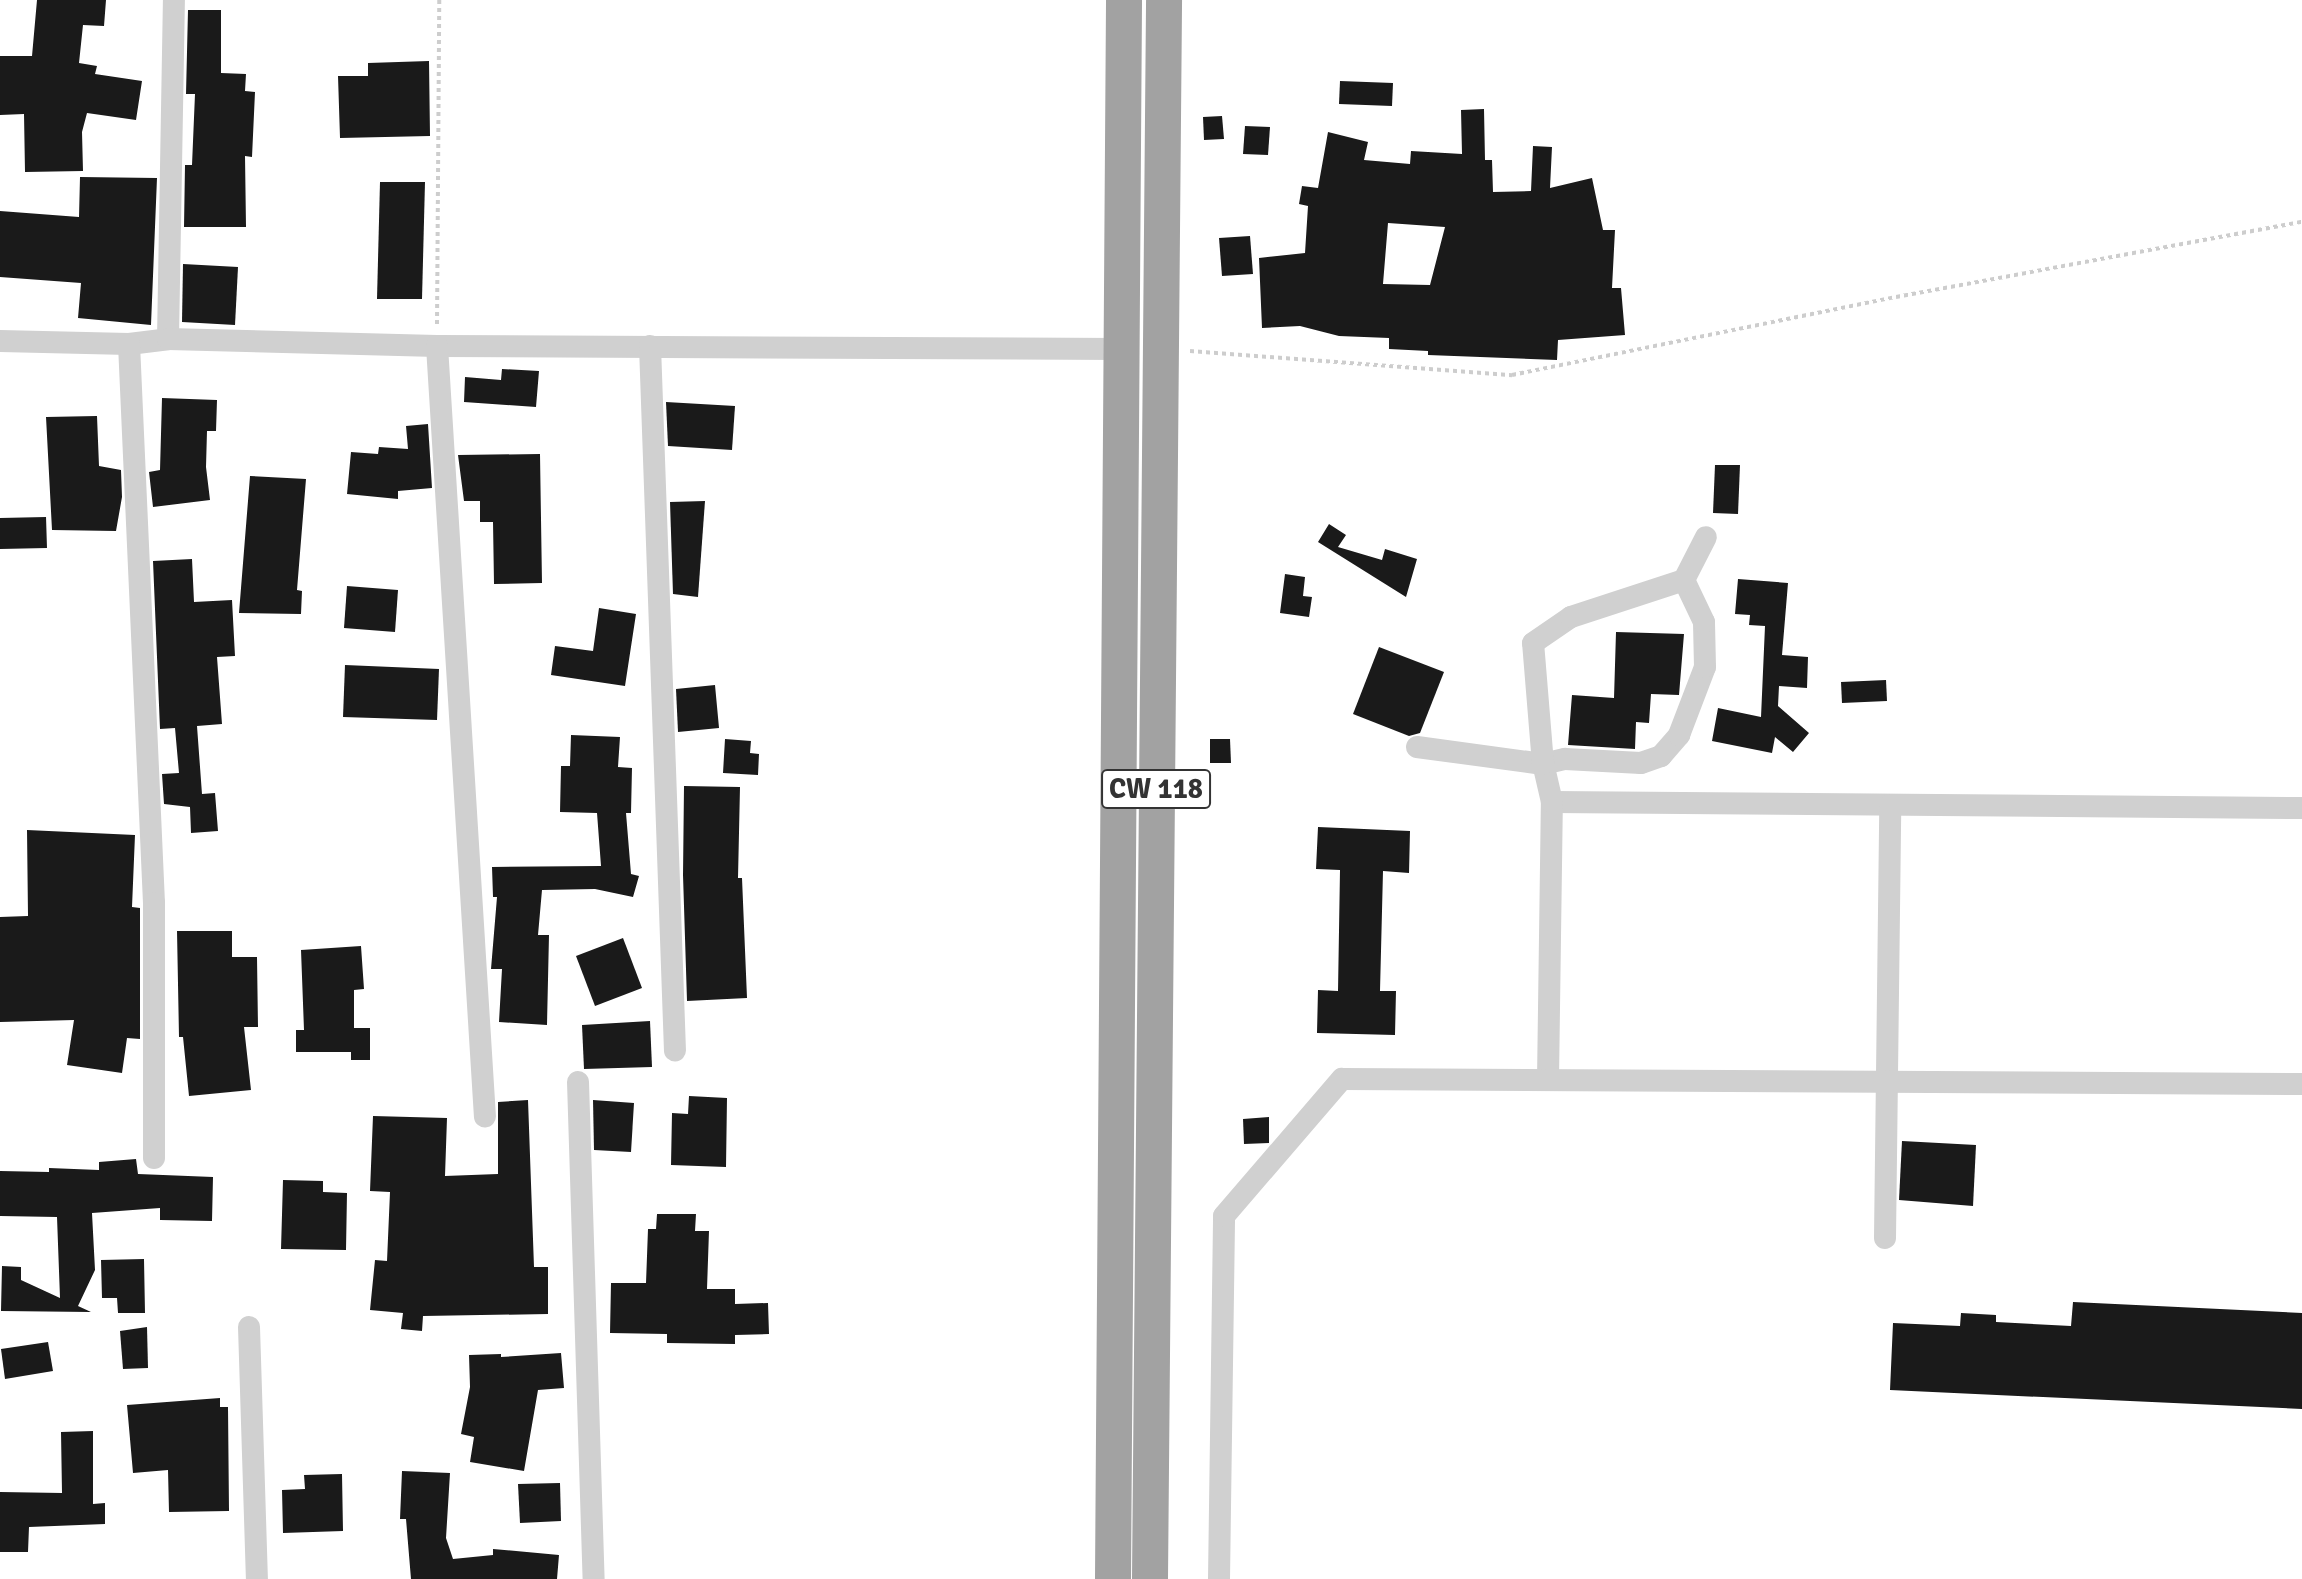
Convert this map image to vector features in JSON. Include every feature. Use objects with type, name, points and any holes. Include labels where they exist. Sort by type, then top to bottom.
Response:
[{"type":"highway","name":"CW 118","points":[[1113,1579],[1124,0]]},
{"type":"highway","name":"CW 118","points":[[1150,1579],[1164,0]]},
{"type":"street","points":[[168,339],[174,0]]},
{"type":"street","points":[[0,341],[129,344],[168,339],[437,346],[1121,349]]},
{"type":"street","points":[[129,344],[154,903],[154,1158]]},
{"type":"street","points":[[437,346],[485,1117]]},
{"type":"street","points":[[650,346],[675,1051]]},
{"type":"street","points":[[1548,1080],[1552,802],[1543,764],[1533,643],[1571,617],[1684,580],[1706,537]]},
{"type":"street","points":[[1417,747],[1543,764],[1565,759],[1641,763],[1661,756],[1679,735],[1705,667],[1704,622],[1684,580]]},
{"type":"street","points":[[1552,802],[2302,808]]},
{"type":"street","points":[[1885,1238],[1890,805]]},
{"type":"street","points":[[1219,1579],[1224,1216],[1342,1079],[2302,1084]]},
{"type":"street","points":[[578,1082],[594,1579]]},
{"type":"street","points":[[249,1327],[257,1579]]},
{"type":"path","points":[[437,346],[439,0]]},
{"type":"path","points":[[1160,349],[1512,375],[1896,297],[2302,222]]},
{"type":"building","points":[[37,0],[106,0],[104,26],[83,25],[79,63],[97,66],[95,74],[142,81],[136,120],[87,113],[82,132],[83,171],[25,172],[24,114],[0,115],[0,56],[32,56]]},
{"type":"building","points":[[188,10],[221,10],[221,73],[246,74],[245,91],[255,92],[252,157],[245,156],[246,227],[184,227],[185,165],[192,165],[195,94],[186,94]]},
{"type":"building","points":[[429,61],[430,136],[340,138],[338,76],[368,76],[368,63]]},
{"type":"building","points":[[1340,81],[1393,83],[1392,106],[1339,104]]},
{"type":"building","points":[[1484,109],[1485,160],[1492,160],[1493,192],[1531,191],[1533,146],[1552,147],[1550,188],[1592,178],[1603,230],[1615,230],[1612,288],[1621,288],[1625,335],[1558,340],[1557,360],[1428,355],[1428,351],[1389,349],[1389,338],[1339,336],[1300,326],[1262,328],[1259,258],[1305,253],[1308,206],[1299,204],[1302,186],[1318,188],[1328,132],[1368,142],[1364,160],[1410,164],[1411,151],[1462,154],[1461,110]],"holes":[[[1388,223],[1445,227],[1430,285],[1383,284]]]},
{"type":"building","points":[[1222,116],[1224,139],[1204,140],[1203,117]]},
{"type":"building","points":[[1245,126],[1270,127],[1268,155],[1243,154]]},
{"type":"building","points":[[80,177],[157,178],[151,325],[78,318],[81,283],[0,277],[0,211],[79,217]]},
{"type":"building","points":[[380,182],[425,182],[422,299],[377,299]]},
{"type":"building","points":[[1250,236],[1253,274],[1222,276],[1219,238]]},
{"type":"building","points":[[183,264],[238,267],[235,325],[182,322]]},
{"type":"building","points":[[502,369],[539,371],[536,407],[464,402],[465,377],[501,380]]},
{"type":"building","points":[[162,398],[217,400],[216,431],[207,431],[206,467],[210,500],[153,507],[149,472],[160,470]]},
{"type":"building","points":[[666,402],[735,406],[732,450],[668,446]]},
{"type":"building","points":[[97,416],[99,466],[121,470],[122,497],[116,531],[52,530],[46,417]]},
{"type":"building","points":[[428,424],[432,488],[398,491],[398,499],[347,494],[351,452],[378,454],[379,447],[408,449],[406,426]]},
{"type":"building","points":[[540,454],[542,583],[494,584],[493,522],[480,522],[480,501],[464,501],[458,455]]},
{"type":"building","points":[[1715,465],[1740,465],[1738,514],[1713,513]]},
{"type":"building","points":[[250,476],[306,479],[297,590],[302,591],[301,614],[239,613]]},
{"type":"building","points":[[705,501],[698,597],[673,594],[670,502]]},
{"type":"building","points":[[46,517],[47,548],[0,549],[0,518]]},
{"type":"building","points":[[1329,524],[1346,535],[1338,547],[1382,560],[1385,549],[1417,559],[1406,597],[1318,542]]},
{"type":"building","points":[[192,559],[194,602],[232,600],[235,656],[217,657],[222,724],[197,726],[202,794],[215,793],[218,831],[191,833],[190,807],[164,804],[162,774],[179,773],[175,728],[160,729],[153,561]]},
{"type":"building","points":[[1285,574],[1305,577],[1303,596],[1312,597],[1309,617],[1280,613]]},
{"type":"building","points":[[1738,579],[1788,583],[1782,655],[1808,657],[1807,688],[1779,686],[1778,706],[1809,733],[1793,752],[1775,737],[1772,753],[1712,741],[1718,708],[1761,717],[1765,626],[1749,625],[1750,615],[1735,614]]},
{"type":"building","points":[[347,586],[398,590],[395,632],[344,628]]},
{"type":"building","points":[[599,608],[636,614],[625,686],[551,675],[555,646],[593,651]]},
{"type":"building","points":[[1616,632],[1684,634],[1679,695],[1651,694],[1649,723],[1636,722],[1635,749],[1568,745],[1572,695],[1614,698]]},
{"type":"building","points":[[1379,647],[1444,672],[1420,733],[1409,736],[1353,714]]},
{"type":"building","points":[[345,665],[439,669],[437,720],[343,717]]},
{"type":"building","points":[[1886,680],[1887,701],[1842,703],[1841,682]]},
{"type":"building","points":[[715,685],[719,728],[678,732],[676,689]]},
{"type":"building","points":[[571,735],[620,737],[618,767],[632,768],[631,813],[626,813],[631,874],[639,876],[633,897],[595,889],[542,890],[538,935],[549,935],[547,1025],[499,1022],[502,969],[491,969],[497,897],[493,897],[492,867],[601,866],[597,813],[560,812],[561,766],[570,766]]},
{"type":"building","points":[[725,739],[751,741],[750,753],[759,754],[758,775],[723,773]]},
{"type":"building","points":[[1210,739],[1230,739],[1231,763],[1210,763]]},
{"type":"building","points":[[684,786],[740,787],[738,878],[742,878],[747,998],[687,1001]]},
{"type":"building","points":[[1318,827],[1410,831],[1409,873],[1383,871],[1380,991],[1396,991],[1395,1035],[1317,1033],[1318,990],[1338,991],[1340,870],[1316,869]]},
{"type":"building","points":[[27,830],[135,835],[132,907],[140,908],[140,1039],[127,1038],[122,1073],[67,1065],[74,1020],[0,1022],[0,917],[28,916]]},
{"type":"building","points":[[177,931],[232,931],[232,957],[257,957],[258,1027],[244,1027],[251,1090],[189,1096],[183,1037],[179,1037]]},
{"type":"building","points":[[623,938],[642,988],[595,1006],[576,956]]},
{"type":"building","points":[[361,946],[364,989],[354,990],[354,1028],[370,1028],[370,1060],[351,1060],[351,1052],[296,1052],[296,1030],[304,1030],[301,950]]},
{"type":"building","points":[[650,1021],[652,1067],[584,1069],[582,1025]]},
{"type":"building","points":[[689,1096],[727,1098],[726,1167],[671,1165],[672,1113],[688,1114]]},
{"type":"building","points":[[528,1100],[534,1267],[548,1267],[548,1314],[423,1316],[422,1331],[401,1329],[403,1313],[370,1310],[375,1260],[387,1261],[390,1192],[370,1191],[373,1116],[447,1118],[445,1176],[498,1174],[498,1102]]},
{"type":"building","points":[[593,1100],[634,1103],[631,1152],[594,1150]]},
{"type":"building","points":[[1269,1117],[1269,1143],[1244,1144],[1243,1119]]},
{"type":"building","points":[[1902,1141],[1976,1145],[1973,1206],[1899,1200]]},
{"type":"building","points":[[136,1159],[138,1174],[213,1177],[212,1221],[160,1220],[160,1208],[92,1213],[95,1270],[78,1306],[91,1312],[1,1311],[2,1266],[21,1267],[21,1280],[60,1298],[57,1217],[0,1216],[0,1171],[49,1172],[49,1168],[99,1170],[99,1162]]},
{"type":"building","points":[[283,1180],[323,1181],[323,1192],[347,1193],[346,1250],[281,1249]]},
{"type":"building","points":[[657,1214],[696,1214],[695,1231],[709,1231],[707,1289],[735,1289],[735,1304],[768,1303],[769,1334],[735,1335],[735,1344],[667,1343],[667,1334],[610,1333],[611,1283],[646,1283],[648,1229],[656,1229]]},
{"type":"building","points":[[144,1259],[145,1313],[118,1313],[117,1298],[102,1298],[101,1260]]},
{"type":"building","points":[[2073,1302],[2302,1313],[2302,1409],[1890,1390],[1893,1323],[1960,1326],[1961,1313],[1996,1315],[1996,1322],[2071,1326]]},
{"type":"building","points":[[147,1327],[148,1368],[123,1369],[120,1331]]},
{"type":"building","points":[[48,1342],[53,1371],[5,1379],[1,1349]]},
{"type":"building","points":[[561,1353],[564,1388],[538,1390],[524,1471],[470,1462],[474,1437],[461,1434],[470,1387],[469,1355],[501,1354],[501,1357]]},
{"type":"building","points":[[220,1398],[220,1407],[228,1407],[229,1511],[169,1512],[168,1470],[133,1473],[127,1405]]},
{"type":"building","points":[[93,1431],[93,1504],[105,1503],[105,1524],[29,1527],[28,1552],[0,1552],[0,1492],[62,1493],[61,1432]]},
{"type":"building","points":[[402,1471],[450,1473],[446,1538],[453,1559],[493,1555],[493,1549],[559,1555],[557,1579],[411,1579],[406,1519],[400,1519]]},
{"type":"building","points":[[342,1474],[343,1531],[283,1533],[282,1490],[305,1489],[304,1475]]},
{"type":"building","points":[[560,1483],[561,1521],[520,1523],[518,1484]]}]
